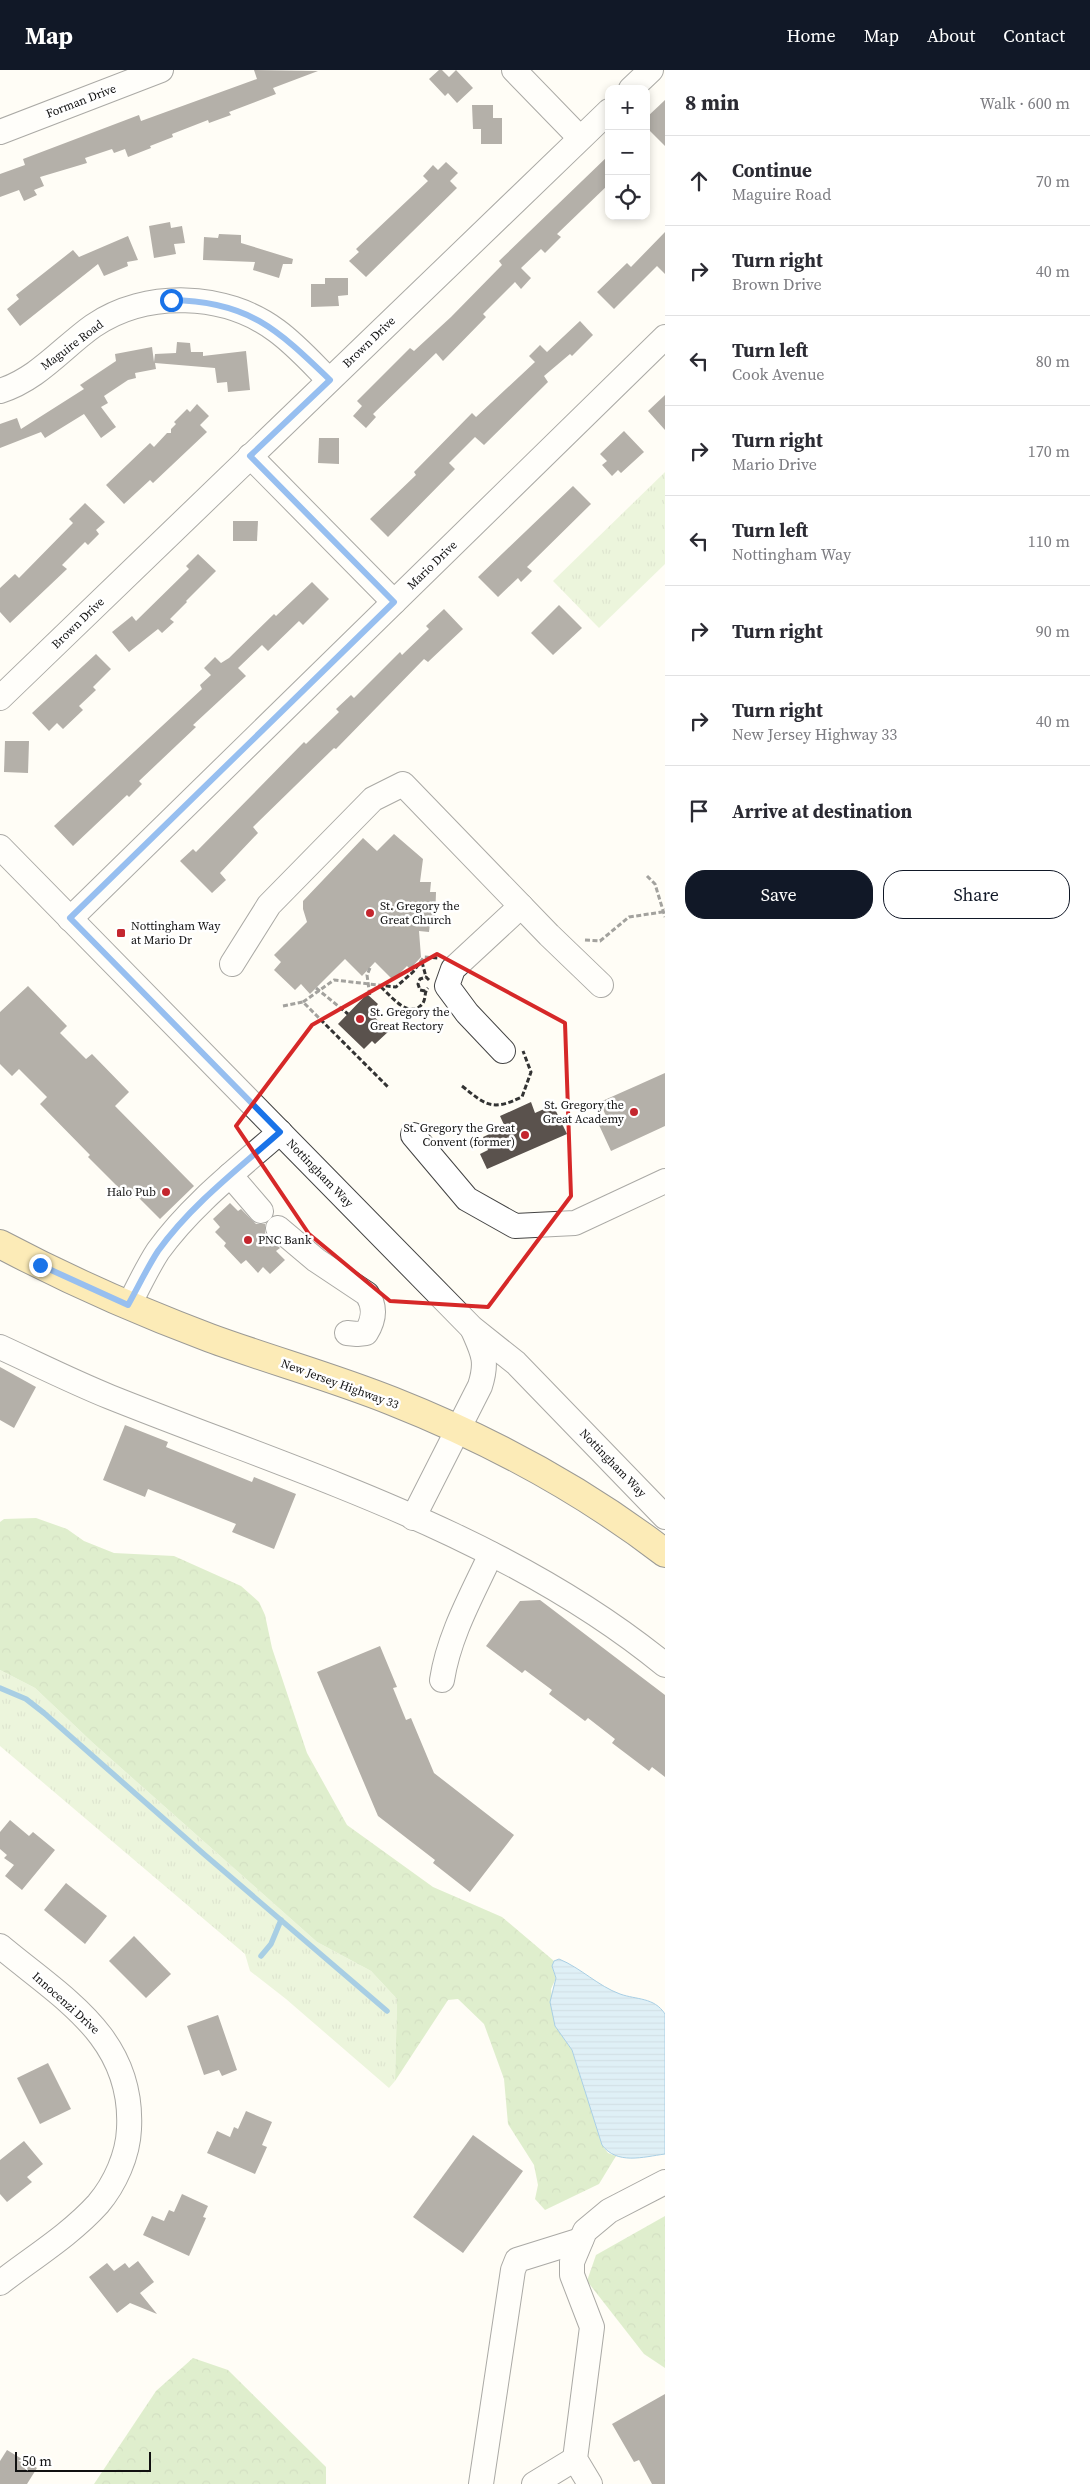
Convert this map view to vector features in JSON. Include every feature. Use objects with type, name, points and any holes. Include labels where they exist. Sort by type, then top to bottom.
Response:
[{"type":"main road","name":"New Jersey Highway 33","points":[[0,1244],[40,1265],[128,1305],[210,1338],[392,1401],[458,1430],[550,1478],[606,1512],[665,1553]]},
{"type":"street","name":"Forman Drive","points":[[0,132],[162,70]]},
{"type":"street","points":[[514,70],[580,138]]},
{"type":"street","points":[[635,85],[651,70]]},
{"type":"street","name":"Brown Drive","points":[[0,698],[605,115]]},
{"type":"street","name":"Maguire Road","points":[[0,391],[27,379],[94,326],[116,314],[143,305],[171,300],[215,304],[251,316],[276,330],[330,380]]},
{"type":"street","name":"Mario Drive","points":[[70,918],[665,337]]},
{"type":"street","points":[[250,456],[394,602]]},
{"type":"street","points":[[232,964],[269,904],[374,798],[403,784],[521,906],[601,985]]},
{"type":"street","name":"Nottingham Way","points":[[0,847],[472,1328],[516,1364],[665,1517]]},
{"type":"street","points":[[511,1049],[467,1013],[447,986],[449,976],[455,967],[521,906]]},
{"type":"street","points":[[128,1305],[157,1253],[176,1228],[230,1176],[280,1132]]},
{"type":"street","points":[[412,1135],[467,1199],[515,1226],[575,1223],[665,1181]]},
{"type":"street","points":[[230,1176],[261,1211]]},
{"type":"street","points":[[278,1228],[316,1260],[367,1294],[372,1301],[374,1311],[371,1325],[366,1333],[347,1332]]},
{"type":"street","name":"Nottingham Way","points":[[413,1518],[480,1386],[485,1371],[485,1356],[472,1328]]},
{"type":"street","points":[[0,1347],[108,1396],[335,1484],[491,1554],[553,1586],[632,1638],[665,1666]]},
{"type":"street","points":[[442,1680],[452,1639],[491,1554]]},
{"type":"street","name":"Innocenzi Drive","points":[[0,1946],[90,2022],[107,2041],[119,2064],[127,2086],[130,2111],[129,2136],[123,2161],[112,2184],[98,2204],[83,2219],[0,2282]]},
{"type":"street","points":[[590,2484],[575,2459],[592,2327],[572,2275],[572,2262],[586,2231],[609,2211],[665,2182]]},
{"type":"street","points":[[481,2484],[513,2270],[518,2260],[581,2240]]},
{"type":"street","points":[[534,2484],[575,2459]]},
{"type":"path","points":[[647,876],[658,891],[665,917]]},
{"type":"path","points":[[579,939],[600,941],[629,917],[664,910]]},
{"type":"path","points":[[282,1006],[303,1002],[317,990],[334,980],[368,986],[396,987],[422,962],[424,956]]},
{"type":"path","points":[[381,986],[406,1009],[413,1010],[423,1003],[425,990],[429,987],[430,980],[426,977],[422,962]]},
{"type":"path","points":[[370,968],[367,975],[370,997]]},
{"type":"path","points":[[425,990],[420,990],[418,984],[420,979],[426,977]]},
{"type":"path","points":[[317,990],[348,1014]]},
{"type":"path","points":[[303,1002],[388,1087]]},
{"type":"path","points":[[462,1086],[478,1099],[492,1105],[504,1105],[522,1097],[531,1072],[525,1054],[511,1049]]},
{"type":"highlighted area","points":[[437,954],[565,1023],[571,1196],[488,1307],[390,1301],[309,1234],[236,1126],[312,1025]]},
{"type":"green space","points":[[665,472],[665,564],[599,628],[553,581]]},
{"type":"green space","points":[[36,1518],[67,1529],[84,1541],[114,1553],[174,1556],[241,1586],[259,1602],[265,1615],[272,1648],[307,1753],[347,1825],[433,1887],[502,1917],[554,1961],[552,1966],[556,1978],[551,1989],[555,2026],[572,2050],[602,2145],[608,2153],[616,2156],[599,2184],[545,2210],[535,2199],[538,2185],[534,2165],[508,2124],[504,2079],[484,2024],[458,1999],[448,2000],[395,2081],[397,1999],[371,1971],[317,1942],[93,1743],[35,1688],[0,1670],[0,1522],[4,1519]]},
{"type":"green space","points":[[0,1670],[35,1688],[93,1743],[317,1942],[371,1971],[397,1999],[395,2081],[389,2088],[286,1999],[250,1971],[245,1954],[0,1746]]},
{"type":"green space","points":[[665,2216],[665,2368],[644,2354],[587,2281],[596,2255]]},
{"type":"green space","points":[[193,2358],[228,2370],[326,2467],[326,2484],[94,2484],[156,2391]]},
{"type":"water","points":[[559,1959],[612,1991],[650,2002],[665,2014],[665,2154],[639,2158],[623,2157],[608,2151],[602,2145],[572,2050],[555,2026],[550,2002],[556,1978],[552,1966],[554,1961]]},
{"type":"building","points":[[254,70],[318,71],[273,88],[276,94],[229,112],[231,115],[209,123],[208,120],[172,134],[173,137],[128,157],[125,149],[114,153],[112,149],[85,158],[87,163],[40,177],[44,186],[34,190],[37,195],[24,201],[19,190],[0,197],[0,174],[25,165],[23,159],[139,115],[141,121],[257,79]]},
{"type":"building","points":[[439,70],[442,70],[449,77],[456,70],[473,88],[457,103],[448,93],[445,96],[429,79]]},
{"type":"building","points":[[665,100],[665,146],[650,131],[650,114]]},
{"type":"building","points":[[472,105],[493,105],[493,118],[502,118],[502,144],[481,144],[481,129],[473,129]]},
{"type":"building","points":[[605,159],[605,188],[557,234],[561,237],[545,253],[541,249],[521,268],[531,278],[521,289],[515,282],[483,314],[486,317],[443,361],[436,353],[373,414],[376,417],[366,428],[353,416],[362,406],[357,401],[410,348],[414,351],[451,317],[502,265],[499,261]]},
{"type":"building","points":[[446,162],[458,173],[450,181],[457,188],[366,277],[349,261],[359,252],[356,249],[428,181],[423,176],[433,165],[438,170]]},
{"type":"building","points":[[170,222],[171,228],[182,226],[185,243],[174,244],[176,254],[154,258],[149,226]]},
{"type":"building","points":[[665,232],[665,274],[657,266],[614,309],[597,292],[627,263],[631,267]]},
{"type":"building","points":[[219,234],[241,235],[241,243],[293,259],[292,264],[283,264],[279,278],[253,270],[255,262],[203,260],[204,237],[218,238]]},
{"type":"building","points":[[128,236],[138,260],[127,262],[128,266],[104,276],[98,264],[20,326],[7,309],[19,299],[16,295],[73,250],[79,257]]},
{"type":"building","points":[[325,278],[348,278],[348,295],[338,296],[339,306],[311,307],[311,284],[325,284]]},
{"type":"building","points":[[580,321],[593,335],[572,356],[570,354],[544,376],[548,382],[484,445],[475,437],[449,463],[455,469],[388,537],[370,519],[416,475],[414,472],[472,413],[476,417],[535,362],[529,356],[540,345],[547,352]]},
{"type":"building","points":[[177,342],[190,343],[191,352],[203,352],[203,356],[246,351],[250,390],[228,392],[227,382],[217,383],[215,368],[155,363],[156,369],[135,373],[136,378],[128,380],[104,396],[108,403],[101,407],[116,427],[101,438],[84,414],[45,438],[41,432],[0,448],[0,424],[17,418],[21,429],[84,389],[80,385],[116,361],[115,354],[152,347],[154,362],[155,354],[176,353]]},
{"type":"building","points":[[665,395],[665,430],[648,411]]},
{"type":"building","points":[[197,404],[209,416],[200,425],[207,432],[153,483],[150,480],[124,504],[106,485],[150,443],[154,447],[167,433],[171,433],[171,429],[176,424],[174,422],[187,409],[190,412]]},
{"type":"building","points":[[624,431],[644,452],[621,473],[618,470],[612,476],[602,465],[607,461],[600,454]]},
{"type":"building","points":[[319,438],[339,438],[339,464],[318,463]]},
{"type":"building","points":[[573,486],[591,504],[527,567],[532,571],[521,582],[518,578],[498,597],[478,577]]},
{"type":"building","points":[[85,503],[105,522],[96,530],[99,534],[88,545],[85,542],[62,565],[67,569],[10,623],[0,612],[0,588],[15,574],[19,578],[73,523],[69,519]]},
{"type":"building","points":[[233,521],[258,521],[257,541],[233,541]]},
{"type":"building","points":[[198,554],[216,571],[170,619],[174,622],[162,633],[158,629],[129,652],[112,632],[132,616],[136,621],[189,569],[186,566]]},
{"type":"building","points":[[312,582],[329,599],[303,625],[299,621],[268,651],[262,645],[238,668],[246,676],[193,725],[196,727],[139,781],[142,784],[129,797],[127,795],[73,846],[54,826],[202,689],[200,685],[211,675],[204,668],[215,657],[221,663],[229,658],[274,614],[276,616]]},
{"type":"building","points":[[559,605],[582,628],[553,655],[531,633]]},
{"type":"building","points":[[444,609],[463,629],[428,662],[424,659],[336,749],[334,748],[253,827],[258,833],[220,873],[226,880],[212,893],[180,861],[193,849],[196,852],[304,742],[306,744],[339,712],[336,709],[351,695],[354,698],[400,652],[402,655],[429,629],[426,626]]},
{"type":"building","points":[[96,654],[111,669],[93,687],[96,690],[79,706],[83,710],[63,729],[57,723],[49,731],[32,713]]},
{"type":"building","points":[[5,741],[29,741],[28,773],[4,772]]},
{"type":"building","name":"St. Gregory the Great Church","points":[[394,834],[423,859],[420,882],[431,882],[430,892],[436,892],[435,923],[430,923],[429,932],[419,931],[421,957],[410,969],[407,966],[393,980],[375,962],[362,976],[345,959],[310,994],[301,984],[295,990],[274,970],[281,962],[274,955],[307,922],[303,901],[363,838],[377,851]]},
{"type":"building","points":[[28,986],[67,1026],[60,1033],[86,1059],[92,1054],[129,1092],[115,1106],[194,1186],[160,1219],[135,1194],[130,1199],[88,1157],[90,1155],[40,1104],[47,1097],[19,1069],[12,1076],[0,1064],[0,1012]]},
{"type":"building","name":"St. Gregory the Great Rectory","points":[[367,994],[378,1004],[370,1013],[389,1031],[375,1044],[372,1041],[364,1049],[338,1024]]},
{"type":"building","name":"St. Gregory the Great Academy","points":[[665,1073],[665,1126],[611,1151],[599,1125],[608,1121],[600,1102]]},
{"type":"building","name":"St. Gregory the Great Convent (former)","points":[[531,1102],[535,1113],[553,1105],[567,1134],[487,1169],[480,1154],[488,1150],[483,1137],[505,1127],[500,1116]]},
{"type":"building","name":"PNC Bank","points":[[230,1203],[238,1211],[241,1209],[256,1224],[265,1224],[265,1233],[280,1248],[276,1251],[285,1260],[270,1274],[263,1267],[258,1273],[246,1260],[241,1264],[224,1246],[226,1243],[215,1232],[220,1227],[213,1219]]},
{"type":"building","points":[[0,1367],[36,1387],[14,1428],[0,1420]]},
{"type":"building","points":[[125,1425],[168,1442],[166,1447],[252,1482],[254,1477],[296,1494],[274,1549],[232,1532],[236,1524],[148,1489],[145,1497],[103,1480]]},
{"type":"building","points":[[540,1600],[665,1695],[665,1777],[652,1767],[649,1771],[612,1743],[615,1739],[588,1718],[585,1721],[549,1694],[552,1690],[525,1670],[522,1673],[486,1646],[520,1601]]},
{"type":"building","points":[[380,1646],[397,1687],[393,1688],[406,1720],[411,1718],[434,1773],[514,1835],[470,1892],[433,1863],[435,1860],[378,1816],[317,1672]]},
{"type":"building","points":[[10,1820],[29,1836],[33,1832],[55,1850],[22,1890],[5,1876],[14,1865],[4,1858],[7,1855],[0,1849],[0,1832]]},
{"type":"building","points":[[66,1883],[107,1916],[85,1944],[44,1910]]},
{"type":"building","points":[[134,1936],[171,1974],[146,1998],[109,1961]]},
{"type":"building","points":[[218,2015],[237,2070],[222,2076],[219,2070],[204,2075],[187,2026]]},
{"type":"building","points":[[48,2063],[71,2109],[40,2124],[17,2078]]},
{"type":"building","points":[[246,2111],[272,2122],[262,2145],[267,2147],[255,2174],[207,2153],[217,2131],[230,2137],[234,2127],[238,2129]]},
{"type":"building","points":[[473,2135],[523,2171],[463,2253],[413,2217]]},
{"type":"building","points":[[24,2141],[43,2164],[27,2177],[32,2182],[7,2202],[0,2194],[0,2160]]},
{"type":"building","points":[[182,2194],[208,2206],[203,2217],[206,2218],[189,2256],[143,2235],[152,2216],[164,2221],[169,2210],[174,2212]]},
{"type":"building","points":[[138,2261],[154,2282],[140,2293],[157,2314],[130,2303],[117,2313],[89,2277],[107,2263],[114,2271],[125,2263],[129,2268]]},
{"type":"building","points":[[665,2394],[665,2484],[652,2484],[639,2460],[634,2462],[612,2424]]},
{"type":"building","points":[[7,2450],[37,2468],[27,2484],[0,2484],[0,2461]]},
{"type":"waterway","points":[[0,1688],[26,1699],[44,1713],[205,1855],[387,2011]]},
{"type":"waterway","points":[[261,1956],[271,1944],[281,1920]]},
{"type":"place","name":"St. Gregory the Great Church","points":[[370,913]]},
{"type":"place","name":"Nottingham Way at Mario Dr","points":[[121,933]]},
{"type":"place","name":"St. Gregory the Great Rectory","points":[[360,1019]]},
{"type":"place","name":"St. Gregory the Great Academy","points":[[634,1112]]},
{"type":"place","name":"St. Gregory the Great Convent (former)","points":[[525,1135]]},
{"type":"place","name":"Halo Pub","points":[[166,1192]]},
{"type":"place","name":"PNC Bank","points":[[248,1240]]},
{"type":"route","points":[[40,1265],[128,1305],[157,1253],[176,1228],[230,1176],[280,1132],[70,918],[394,602],[250,456],[330,380],[276,330],[251,316],[224,306],[196,301],[171,300]]}]
